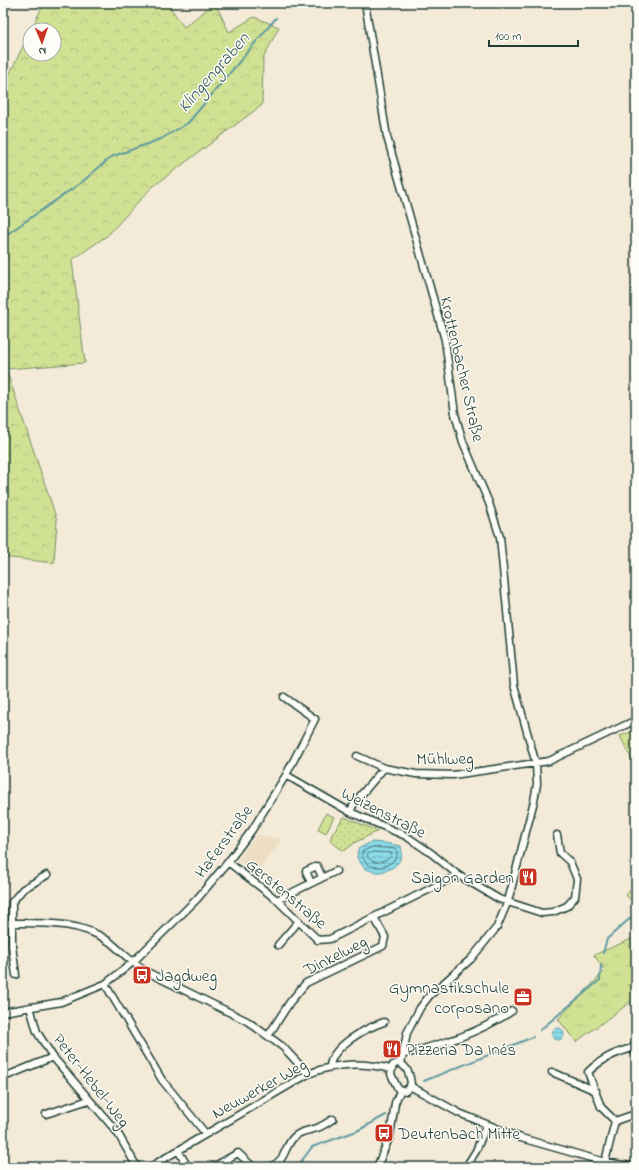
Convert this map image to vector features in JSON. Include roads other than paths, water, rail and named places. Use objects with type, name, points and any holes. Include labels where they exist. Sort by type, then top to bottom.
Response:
[{"type":"street","name":"Krottenbacher Straße","points":[[365,3],[387,137],[444,340],[455,414],[463,442],[489,503],[500,538],[514,685],[536,764],[537,784],[534,802],[508,901],[497,927],[471,959],[430,995],[420,1008],[407,1033],[401,1064]]},
{"type":"street","name":"Haferstraße","points":[[3,1012],[61,1002],[105,984],[132,963],[197,899],[252,830],[286,775],[314,719],[284,697]]},
{"type":"street","name":"Mühlweg","points":[[357,756],[384,768],[416,774],[453,775],[549,761],[636,720]]},
{"type":"street","points":[[350,812],[355,802],[384,768]]},
{"type":"street","name":"Weizenstraße","points":[[286,775],[350,812],[406,836],[458,874],[499,899],[542,913],[553,912],[567,906],[575,897],[577,879],[570,862],[560,852],[557,835]]},
{"type":"street","name":"Gerstenstraße","points":[[228,862],[277,900],[318,940],[322,941],[374,917],[458,874]]},
{"type":"street","points":[[311,883],[306,871],[317,866],[322,877]]},
{"type":"street","points":[[277,900],[336,871]]},
{"type":"street","points":[[16,975],[11,923],[12,902],[23,889],[46,875]]},
{"type":"street","name":"Dinkelweg","points":[[268,1036],[290,1002],[306,983],[383,946],[384,937],[374,917]]},
{"type":"street","points":[[278,945],[299,921]]},
{"type":"street","points":[[3,923],[67,925],[88,931],[109,942],[132,963],[145,971],[247,1021],[283,1047],[308,1074]]},
{"type":"street","points":[[105,984],[162,1080],[206,1134]]},
{"type":"street","name":"Peter-Hebel-Weg","points":[[30,1007],[37,1032],[53,1057],[120,1137],[137,1167]]},
{"type":"street","points":[[402,1054],[460,1039],[493,1024],[512,1011]]},
{"type":"street","points":[[330,1066],[331,1059],[340,1048],[363,1032],[384,1022]]},
{"type":"street","points":[[615,1121],[601,1107],[588,1072],[596,1064],[615,1052],[634,1050],[636,1040]]},
{"type":"street","points":[[9,1075],[53,1057]]},
{"type":"street","name":"Neuwerker Weg","points":[[150,1167],[179,1152],[206,1134],[308,1074],[330,1066],[363,1064],[391,1069]]},
{"type":"street","points":[[395,1064],[401,1064],[409,1074],[410,1086],[406,1091],[400,1090],[395,1086],[391,1074],[391,1069],[395,1064]]},
{"type":"street","points":[[552,1072],[596,1091]]},
{"type":"street","points":[[410,1086],[444,1106],[486,1126],[558,1150],[605,1162],[636,1167]]},
{"type":"street","points":[[377,1167],[390,1136],[395,1103],[400,1090]]},
{"type":"street","points":[[46,1114],[89,1100]]},
{"type":"street","points":[[615,1121],[635,1114],[636,1110]]},
{"type":"street","points":[[270,1167],[281,1160],[287,1146],[295,1136],[304,1131],[316,1129],[333,1119]]},
{"type":"street","points":[[605,1162],[615,1121]]},
{"type":"street","points":[[466,1167],[476,1151],[486,1126]]},
{"type":"street","points":[[179,1152],[188,1167]]},
{"type":"street","points":[[214,1167],[238,1153],[253,1167]]},
{"type":"water","points":[[371,842],[401,846],[402,851],[400,860],[394,867],[385,871],[375,872],[365,869],[357,858],[358,849]]},
{"type":"water","points":[[558,1028],[562,1030],[564,1034],[562,1038],[558,1040],[554,1038],[552,1034],[554,1030]]},
{"type":"waterway","name":"Klingengraben","points":[[3,237],[82,182],[111,157],[161,139],[188,123],[276,18]]},
{"type":"waterway","points":[[603,953],[607,939],[636,913]]},
{"type":"waterway","points":[[540,1030],[600,980],[601,965]]},
{"type":"waterway","points":[[424,1081],[533,1037]]},
{"type":"waterway","points":[[297,1167],[312,1147],[357,1131],[386,1115]]},
{"type":"place","name":"Saigon Garden","points":[[528,877]]},
{"type":"place","name":"Jagdweg","points":[[142,975]]},
{"type":"place","name":"Gymnastikschule corposano","points":[[523,997]]},
{"type":"place","name":"Pizzeria Da Inés","points":[[392,1049]]},
{"type":"place","name":"Deutenbach Mitte","points":[[384,1133]]}]
